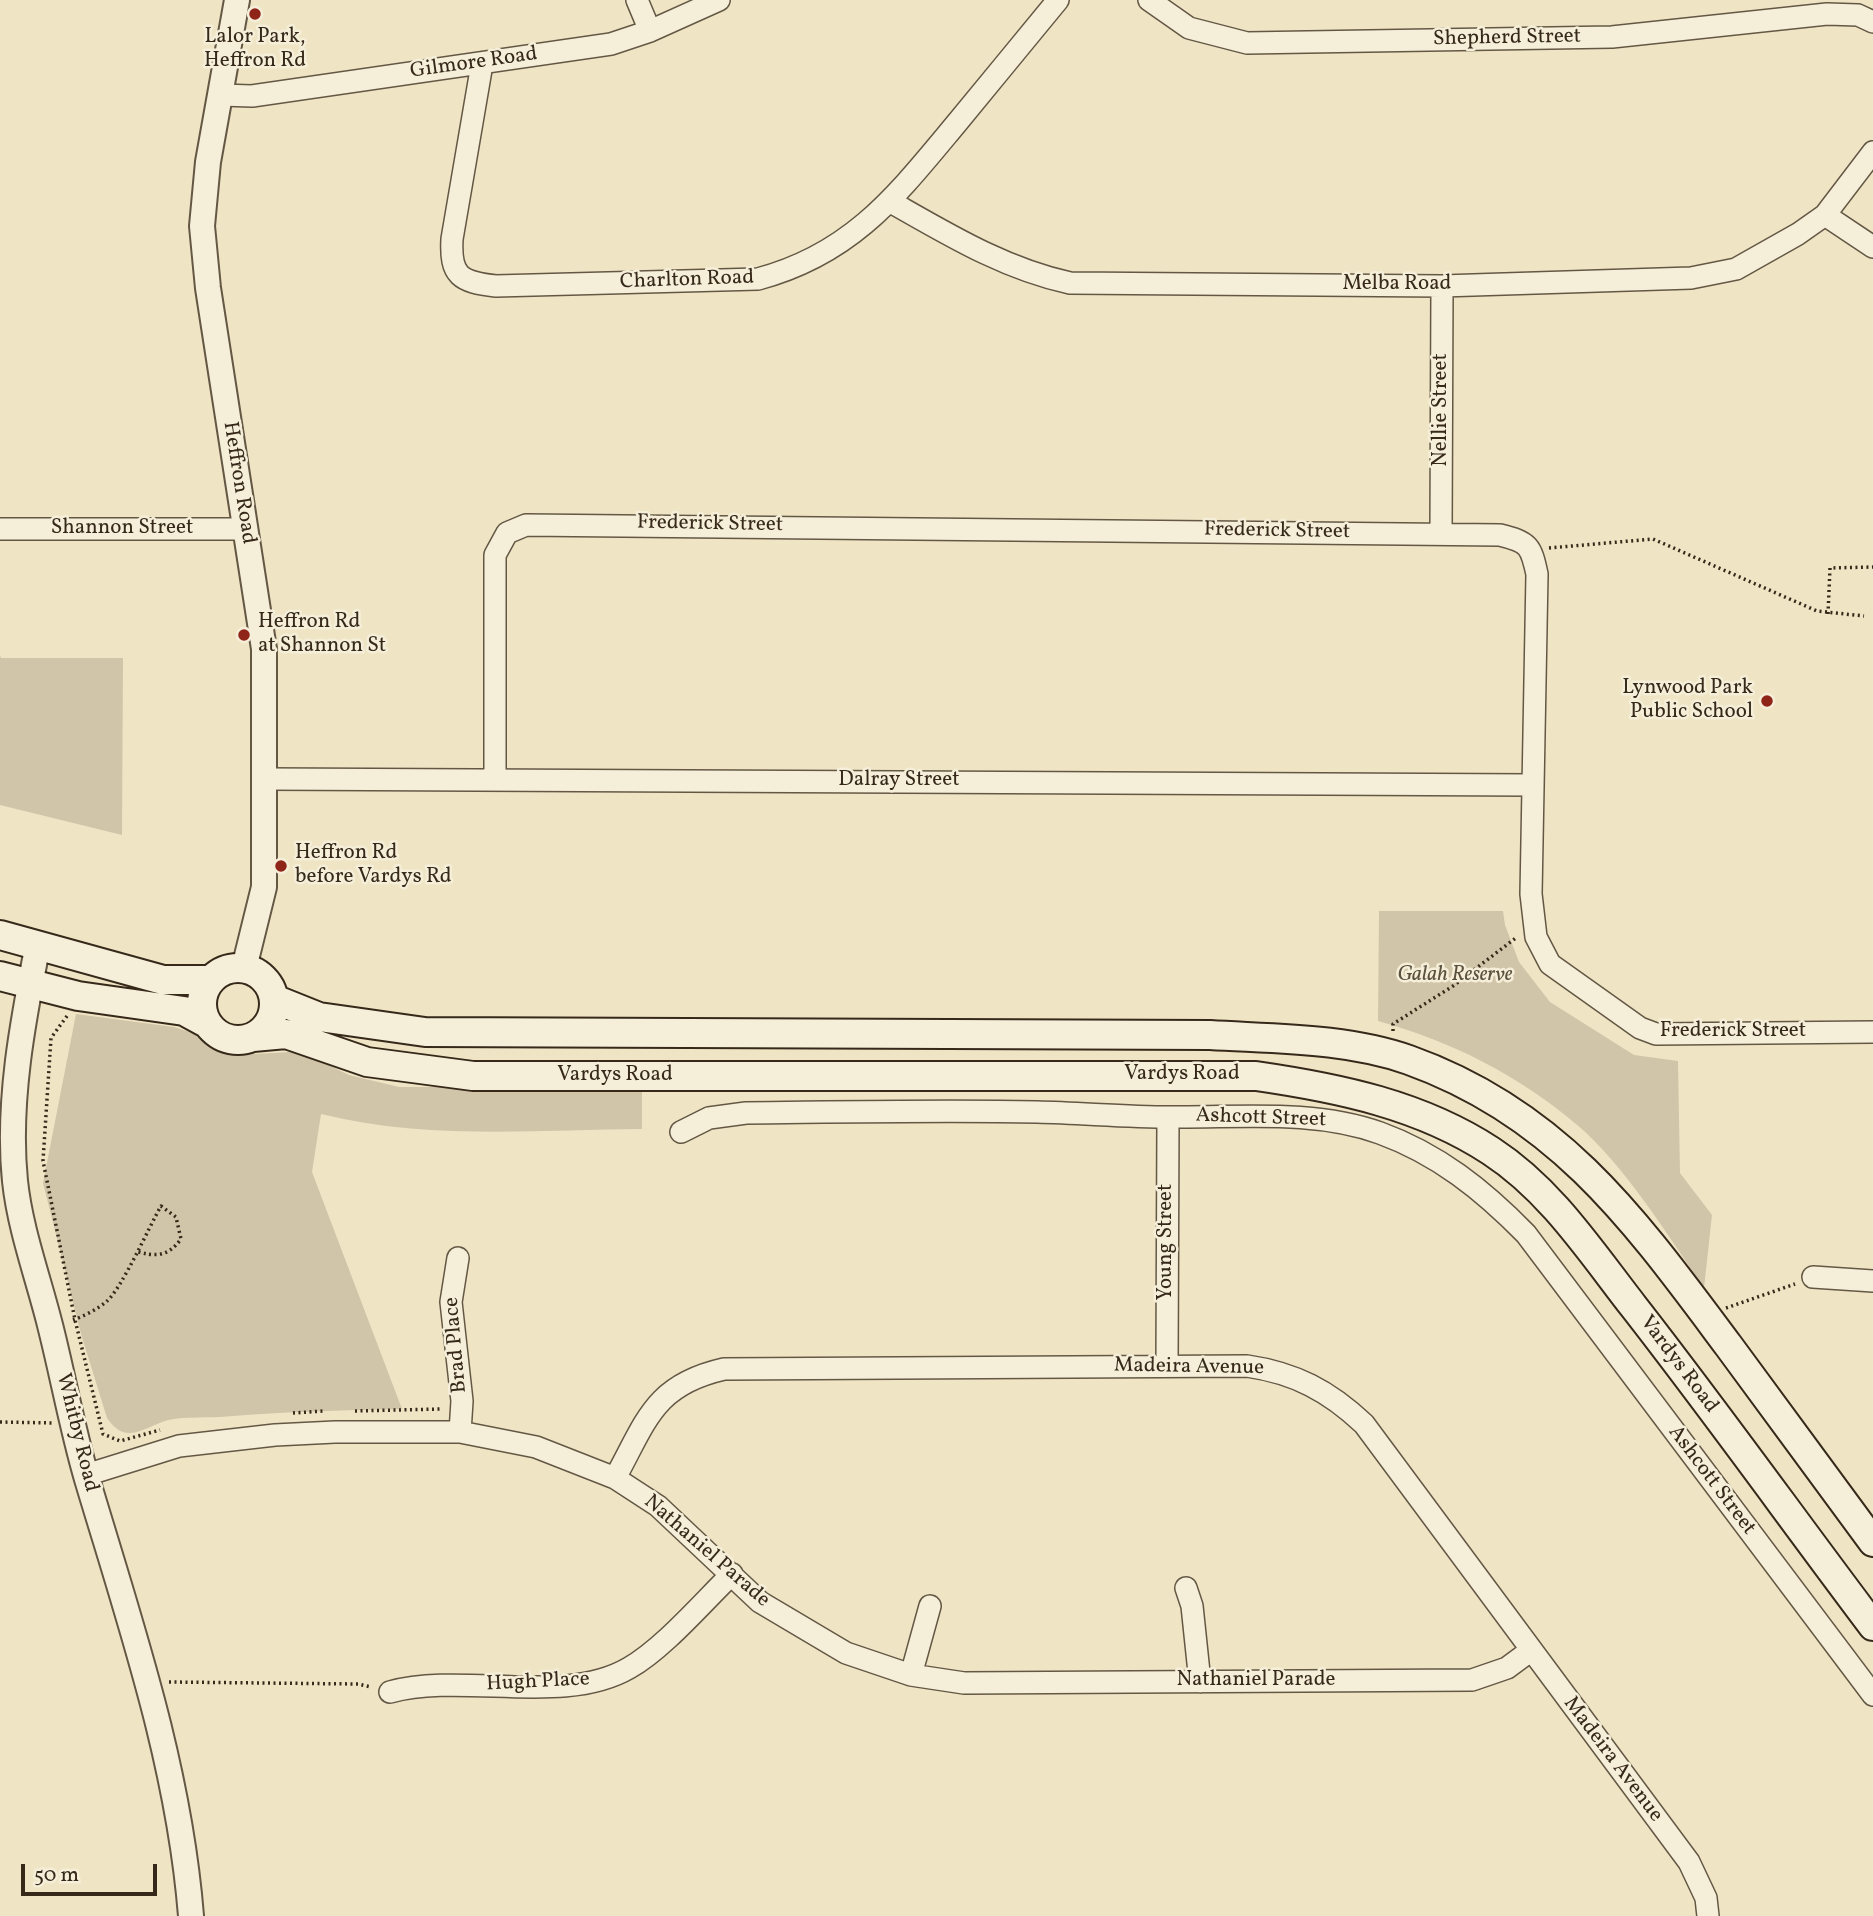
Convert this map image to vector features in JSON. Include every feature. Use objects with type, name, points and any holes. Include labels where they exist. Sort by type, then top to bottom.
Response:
[{"type":"main road","points":[[0,935],[163,980],[210,981],[231,968],[244,968],[262,976],[274,999],[269,1022],[253,1037],[228,1038],[184,1011],[78,996],[0,976]]},
{"type":"main road","points":[[208,1024],[202,1003],[210,981]]},
{"type":"main road","name":"Vardys Road","points":[[274,999],[319,1017],[425,1032],[1210,1035],[1311,1042],[1363,1049],[1410,1061],[1474,1088],[1536,1126],[1581,1164],[1660,1254],[1873,1542]]},
{"type":"main road","name":"Vardys Road","points":[[253,1037],[286,1034],[367,1062],[473,1076],[1256,1076],[1332,1087],[1430,1117],[1493,1152],[1553,1203],[1665,1346],[1873,1626]]},
{"type":"street","name":"Heffron Road","points":[[237,0],[203,194],[204,254],[264,649],[264,887],[244,968]]},
{"type":"street","points":[[637,0],[650,32]]},
{"type":"street","name":"Gilmore Road","points":[[221,95],[251,96],[611,44],[650,32],[719,0]]},
{"type":"street","name":"Charlton Road","points":[[482,64],[451,258],[457,274],[471,284],[496,286],[758,279],[792,270],[819,257],[844,242],[891,202],[1058,0]]},
{"type":"street","name":"Shepherd Street","points":[[1149,0],[1189,28],[1247,43],[1612,37],[1827,15],[1858,15],[1873,22]]},
{"type":"street","name":"Melba Road","points":[[891,202],[1003,263],[1038,276],[1070,283],[1442,286],[1691,278],[1736,268],[1825,215],[1873,152]]},
{"type":"street","points":[[1825,215],[1873,247]]},
{"type":"street","name":"Nellie Street","points":[[1441,533],[1442,286]]},
{"type":"street","name":"Frederick Street","points":[[495,779],[495,555],[507,533],[526,525],[1500,535],[1521,540],[1532,551],[1537,575],[1532,785],[1533,926],[1550,964],[1645,1031],[1665,1034],[1873,1032]]},
{"type":"street","name":"Shannon Street","points":[[0,529],[245,529]]},
{"type":"street","name":"Dalray Street","points":[[265,779],[1532,785]]},
{"type":"street","name":"Whitby Road","points":[[38,944],[20,1056],[13,1149],[21,1217],[86,1475],[148,1681],[186,1851],[191,1916]]},
{"type":"street","name":"Ashcott Street","points":[[681,1132],[709,1118],[746,1113],[1037,1112],[1333,1120],[1380,1133],[1426,1153],[1468,1179],[1526,1234],[1873,1695]]},
{"type":"street","name":"Young Street","points":[[1167,1366],[1168,1117]]},
{"type":"street","name":"Brad Place","points":[[458,1258],[451,1302],[462,1401],[460,1432]]},
{"type":"street","points":[[1813,1277],[1873,1281]]},
{"type":"street","name":"Madeira Avenue","points":[[615,1478],[657,1404],[669,1390],[684,1380],[724,1369],[1247,1366],[1276,1370],[1330,1394],[1364,1424],[1689,1862],[1706,1898],[1708,1916]]},
{"type":"street","name":"Nathaniel Parade","points":[[86,1475],[179,1446],[335,1432],[460,1432],[536,1447],[615,1478],[658,1506],[760,1602],[786,1620],[846,1653],[911,1675],[964,1684],[1472,1679],[1507,1668],[1530,1651]]},
{"type":"street","name":"Hugh Place","points":[[390,1692],[412,1686],[564,1685],[596,1681],[629,1668],[646,1656],[732,1574]]},
{"type":"street","points":[[1186,1588],[1192,1606],[1200,1682]]},
{"type":"street","points":[[911,1675],[930,1606]]},
{"type":"path","points":[[1532,551],[1653,539],[1828,614],[1864,616]]},
{"type":"path","points":[[1828,614],[1830,568],[1873,567]]},
{"type":"path","points":[[1393,1031],[1393,1024],[1453,986],[1533,926]]},
{"type":"path","points":[[68,1015],[51,1038],[43,1161],[75,1320],[103,1434],[120,1441],[170,1427]]},
{"type":"path","points":[[50,1326],[75,1320],[107,1301],[135,1251],[161,1206],[176,1217],[181,1239],[173,1250],[155,1256],[135,1251]]},
{"type":"path","points":[[1715,1312],[1813,1277]]},
{"type":"path","points":[[343,1411],[444,1409]]},
{"type":"path","points":[[291,1413],[330,1411]]},
{"type":"path","points":[[0,1423],[73,1424]]},
{"type":"path","points":[[148,1681],[358,1684],[390,1692]]},
{"type":"green space","points":[[0,655],[1,658],[123,658],[122,835],[0,805]]},
{"type":"green space","name":"Galah Reserve","points":[[1379,911],[1503,911],[1505,925],[1519,962],[1550,1002],[1634,1055],[1678,1061],[1680,1173],[1712,1215],[1704,1288],[1628,1180],[1594,1140],[1576,1124],[1531,1090],[1483,1062],[1432,1039],[1378,1021]]},
{"type":"green space","points":[[76,1014],[174,1027],[199,1035],[237,1055],[290,1052],[316,1059],[349,1075],[399,1087],[642,1087],[642,1129],[480,1132],[400,1127],[321,1114],[312,1172],[402,1409],[183,1418],[126,1433],[113,1426],[107,1418],[81,1334],[43,1183]]},
{"type":"place","name":"Lalor Park, Heffron Rd","points":[[255,14]]},
{"type":"place","name":"Heffron Rd at Shannon St","points":[[244,635]]},
{"type":"place","name":"Lynwood Park Public School","points":[[1767,701]]},
{"type":"place","name":"Heffron Rd before Vardys Rd","points":[[281,866]]}]
